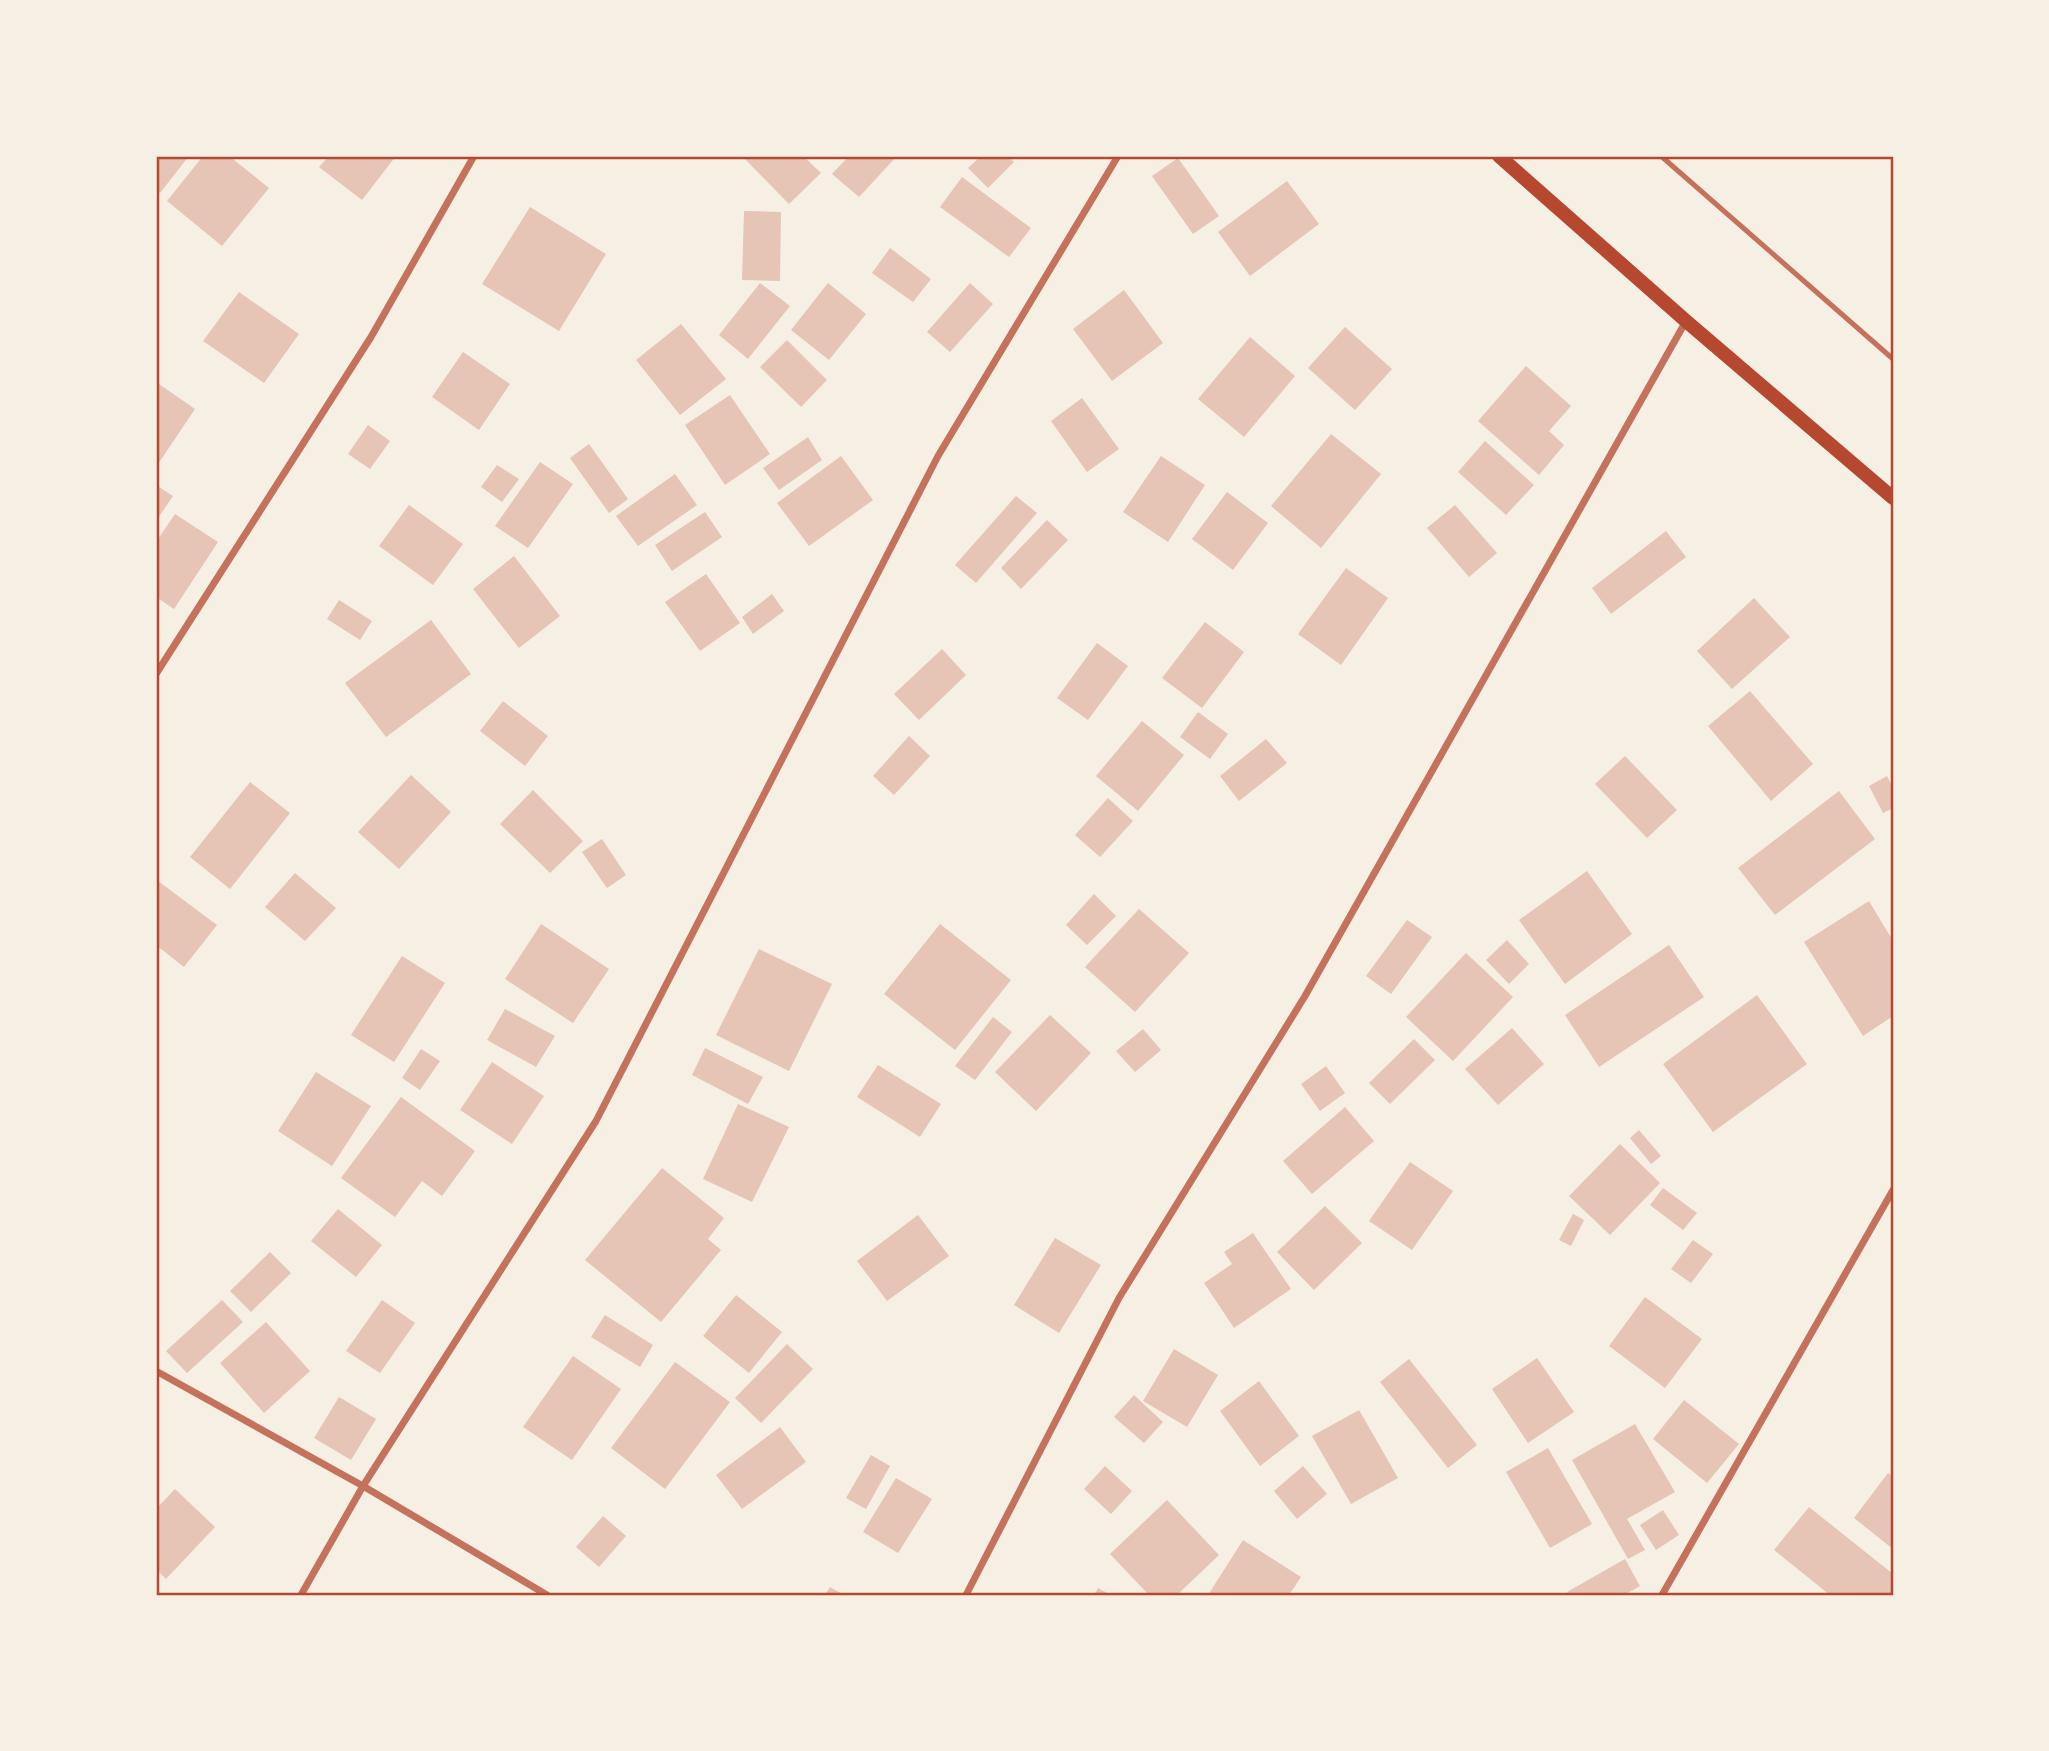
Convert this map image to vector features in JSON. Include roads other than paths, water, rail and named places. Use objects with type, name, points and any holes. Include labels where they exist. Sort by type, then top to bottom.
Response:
[{"type":"main road","points":[[1499,156],[1893,498]]},
{"type":"street","points":[[156,674],[371,337],[474,156]]},
{"type":"street","points":[[301,1595],[363,1486],[596,1121],[938,456],[1118,156]]},
{"type":"street","points":[[966,1595],[1119,1298],[1305,996],[1686,321]]},
{"type":"street","points":[[1662,1595],[1893,1190]]},
{"type":"street","points":[[156,1371],[363,1486],[547,1595]]},
{"type":"lane","points":[[1661,156],[1893,359]]}]
